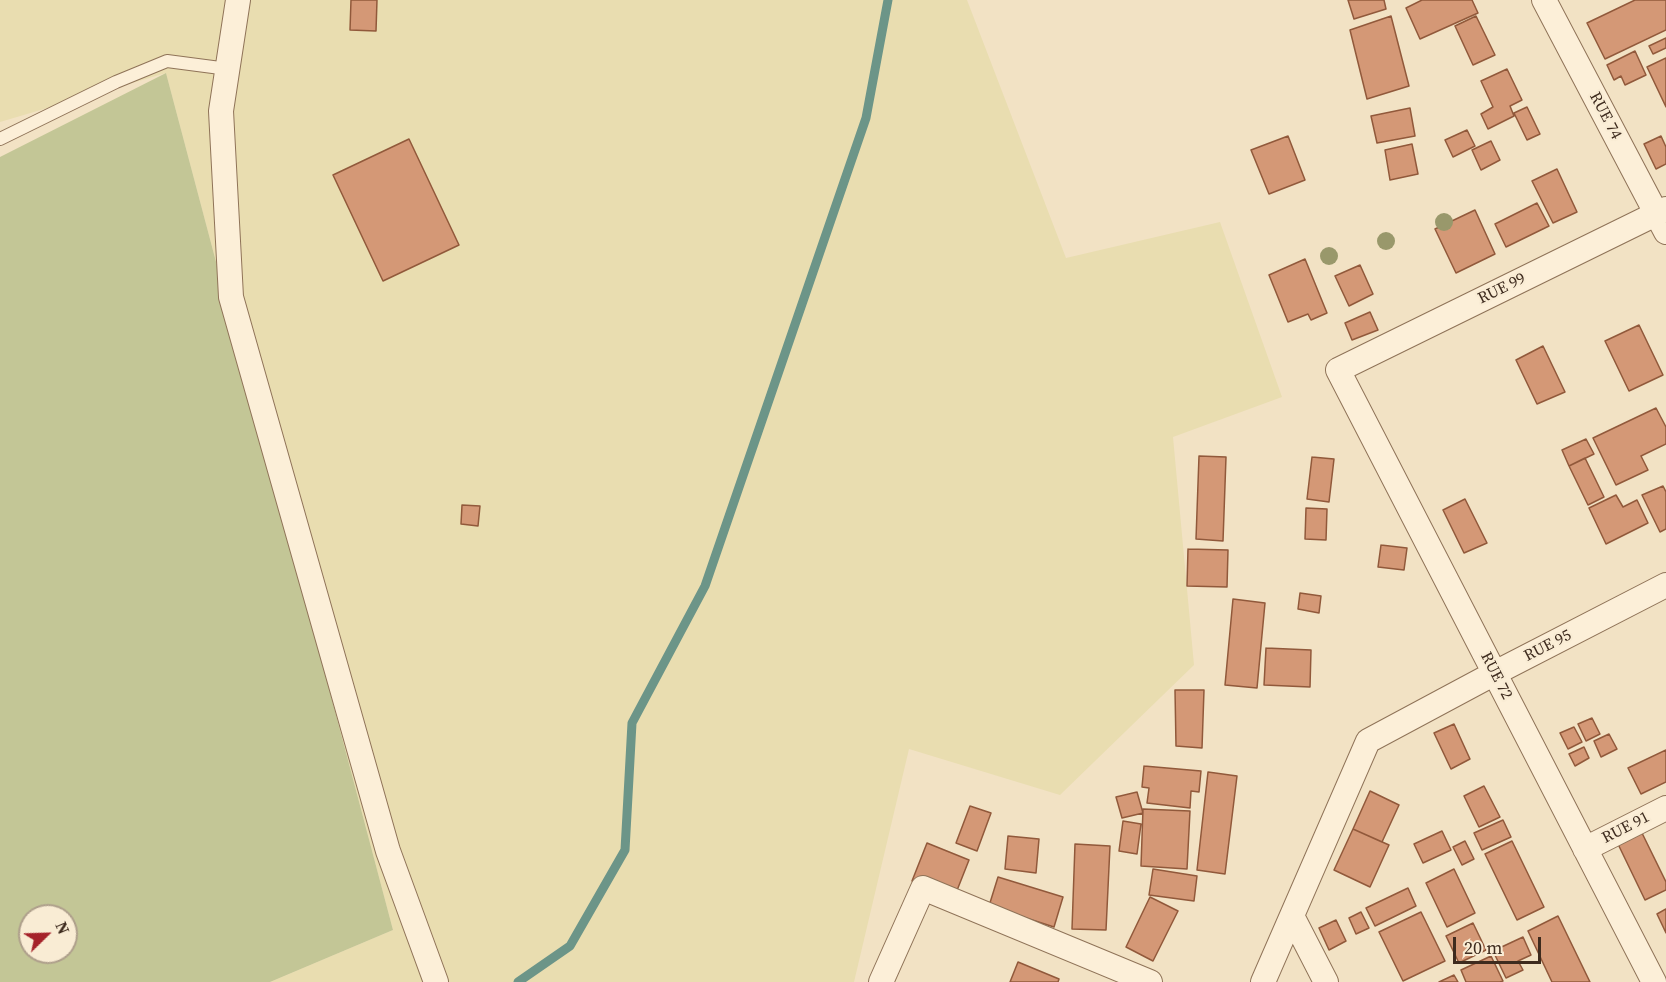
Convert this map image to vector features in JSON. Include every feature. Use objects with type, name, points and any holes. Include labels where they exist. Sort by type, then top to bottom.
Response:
[{"type":"street","points":[[238,0],[221,111],[231,297],[388,851],[436,982]]},
{"type":"street","name":"RUE 74","points":[[1544,0],[1663,218]]},
{"type":"street","name":"RUE 99","points":[[1338,370],[1663,218]]},
{"type":"street","name":"RUE 72","points":[[1338,370],[1654,982]]},
{"type":"street","name":"RUE 95","points":[[1292,916],[1368,741],[1666,585]]},
{"type":"street","name":"RUE 91","points":[[1586,849],[1666,808]]},
{"type":"street","points":[[881,982],[923,888],[1150,982]]},
{"type":"street","points":[[1263,982],[1292,916]]},
{"type":"street","points":[[1292,916],[1326,982]]},
{"type":"lane","points":[[0,139],[116,82],[167,61],[228,69]]},
{"type":"shaded area","points":[[0,0],[967,0],[1066,258],[1220,222],[1282,397],[1173,437],[1194,665],[1060,795],[909,749],[854,982],[270,982],[393,930],[166,73],[0,122]]},
{"type":"green space","points":[[166,73],[393,930],[270,982],[0,982],[0,157]]},
{"type":"building","points":[[351,0],[377,0],[376,31],[350,30]]},
{"type":"building","points":[[1348,0],[1384,0],[1386,9],[1354,19]]},
{"type":"building","points":[[1422,0],[1472,0],[1478,13],[1420,39],[1406,8]]},
{"type":"building","points":[[1635,0],[1666,0],[1666,30],[1605,59],[1587,23]]},
{"type":"building","points":[[1391,16],[1409,86],[1367,99],[1350,30]]},
{"type":"building","points":[[1476,16],[1495,55],[1473,65],[1455,26]]},
{"type":"building","points":[[1666,38],[1666,48],[1653,54],[1649,46]]},
{"type":"building","points":[[1635,51],[1646,75],[1625,85],[1621,76],[1614,80],[1607,65]]},
{"type":"building","points":[[1666,58],[1666,107],[1647,67]]},
{"type":"building","points":[[1507,69],[1522,100],[1510,106],[1514,116],[1488,129],[1481,114],[1493,107],[1481,81]]},
{"type":"building","points":[[1527,107],[1540,134],[1527,140],[1514,113]]},
{"type":"building","points":[[1410,108],[1415,136],[1377,143],[1371,116]]},
{"type":"building","points":[[1467,130],[1475,146],[1453,157],[1445,140]]},
{"type":"building","points":[[1288,136],[1305,180],[1269,194],[1251,150]]},
{"type":"building","points":[[1661,136],[1666,147],[1666,164],[1656,169],[1644,144]]},
{"type":"building","points":[[409,139],[459,245],[383,281],[333,175]]},
{"type":"building","points":[[1491,141],[1500,160],[1481,170],[1472,150]]},
{"type":"building","points":[[1412,144],[1418,174],[1390,180],[1385,150]]},
{"type":"building","points":[[1557,169],[1577,212],[1553,223],[1532,181]]},
{"type":"building","points":[[1537,203],[1549,226],[1506,247],[1495,224]]},
{"type":"building","points":[[1475,210],[1495,254],[1456,273],[1435,229]]},
{"type":"building","points":[[1305,259],[1327,313],[1311,320],[1308,314],[1288,322],[1269,275]]},
{"type":"building","points":[[1360,265],[1373,294],[1349,306],[1335,276]]},
{"type":"building","points":[[1370,312],[1378,330],[1352,340],[1345,323]]},
{"type":"building","points":[[1639,325],[1663,375],[1629,391],[1605,341]]},
{"type":"building","points":[[1543,346],[1565,392],[1537,404],[1516,360]]},
{"type":"building","points":[[1656,408],[1666,427],[1666,444],[1641,456],[1648,470],[1616,485],[1593,438]]},
{"type":"building","points":[[1586,439],[1594,454],[1569,466],[1562,450]]},
{"type":"building","points":[[1199,456],[1226,457],[1223,541],[1196,539]]},
{"type":"building","points":[[1312,457],[1334,459],[1329,502],[1307,499]]},
{"type":"building","points":[[1585,458],[1604,497],[1588,505],[1569,466]]},
{"type":"building","points":[[1663,486],[1666,492],[1666,529],[1660,532],[1642,495]]},
{"type":"building","points":[[1616,495],[1623,507],[1637,500],[1648,523],[1606,544],[1589,508]]},
{"type":"building","points":[[1465,499],[1487,543],[1464,553],[1443,510]]},
{"type":"building","points":[[462,505],[480,506],[478,526],[461,524]]},
{"type":"building","points":[[1306,508],[1327,509],[1326,540],[1305,539]]},
{"type":"building","points":[[1381,545],[1407,548],[1404,570],[1378,567]]},
{"type":"building","points":[[1188,549],[1228,550],[1227,587],[1187,586]]},
{"type":"building","points":[[1300,593],[1321,596],[1319,613],[1298,609]]},
{"type":"building","points":[[1233,599],[1265,603],[1257,688],[1225,685]]},
{"type":"building","points":[[1266,648],[1311,650],[1310,687],[1264,685]]},
{"type":"building","points":[[1175,690],[1204,690],[1202,748],[1176,746]]},
{"type":"building","points":[[1592,718],[1600,734],[1586,741],[1578,724]]},
{"type":"building","points":[[1454,724],[1470,759],[1451,769],[1434,733]]},
{"type":"building","points":[[1574,727],[1582,742],[1568,749],[1560,733]]},
{"type":"building","points":[[1609,734],[1617,749],[1601,757],[1594,741]]},
{"type":"building","points":[[1584,747],[1589,758],[1575,766],[1569,754]]},
{"type":"building","points":[[1666,750],[1666,782],[1641,794],[1628,768]]},
{"type":"building","points":[[1144,766],[1201,771],[1199,792],[1191,791],[1190,808],[1147,803],[1149,788],[1142,787]]},
{"type":"building","points":[[1208,772],[1237,776],[1225,874],[1197,870]]},
{"type":"building","points":[[1484,786],[1500,817],[1479,827],[1464,796]]},
{"type":"building","points":[[1370,791],[1399,805],[1382,842],[1353,829]]},
{"type":"building","points":[[1137,792],[1143,813],[1122,818],[1116,797]]},
{"type":"building","points":[[970,806],[991,813],[977,851],[956,843]]},
{"type":"building","points":[[1143,809],[1190,811],[1187,869],[1141,866]]},
{"type":"building","points":[[1503,820],[1511,837],[1482,850],[1474,833]]},
{"type":"building","points":[[1123,821],[1141,824],[1137,854],[1119,851]]},
{"type":"building","points":[[1353,829],[1389,845],[1370,887],[1334,870]]},
{"type":"building","points":[[1442,831],[1451,850],[1423,863],[1414,844]]},
{"type":"building","points":[[1641,831],[1666,882],[1666,890],[1645,900],[1617,842]]},
{"type":"building","points":[[1008,836],[1039,839],[1036,873],[1005,869]]},
{"type":"building","points":[[1465,841],[1474,859],[1462,865],[1453,847]]},
{"type":"building","points":[[1512,841],[1544,907],[1517,920],[1485,854]]},
{"type":"building","points":[[927,843],[969,860],[954,898],[912,881]]},
{"type":"building","points":[[1075,844],[1110,846],[1106,930],[1072,929]]},
{"type":"building","points":[[1153,869],[1197,876],[1194,901],[1149,895]]},
{"type":"building","points":[[1454,869],[1475,913],[1447,927],[1426,883]]},
{"type":"building","points":[[998,877],[1063,897],[1054,927],[989,906]]},
{"type":"building","points":[[1408,888],[1416,906],[1375,926],[1366,908]]},
{"type":"building","points":[[1150,897],[1178,911],[1153,961],[1126,947]]},
{"type":"building","points":[[1666,909],[1666,933],[1657,914]]},
{"type":"building","points":[[1361,912],[1369,928],[1356,934],[1349,918]]},
{"type":"building","points":[[1421,912],[1445,961],[1403,981],[1379,932]]},
{"type":"building","points":[[1558,916],[1590,982],[1552,982],[1528,931]]},
{"type":"building","points":[[1336,920],[1346,941],[1329,950],[1319,928]]},
{"type":"building","points":[[1473,923],[1486,950],[1459,963],[1446,936]]},
{"type":"building","points":[[1523,937],[1531,955],[1518,961],[1523,970],[1506,978],[1493,951]]},
{"type":"building","points":[[1491,956],[1503,981],[1466,982],[1461,970]]},
{"type":"building","points":[[1018,962],[1059,979],[1058,982],[1010,982]]},
{"type":"building","points":[[1454,975],[1458,982],[1439,982]]},
{"type":"waterway","points":[[518,982],[570,946],[625,850],[632,723],[705,586],[866,118],[888,0]]}]
